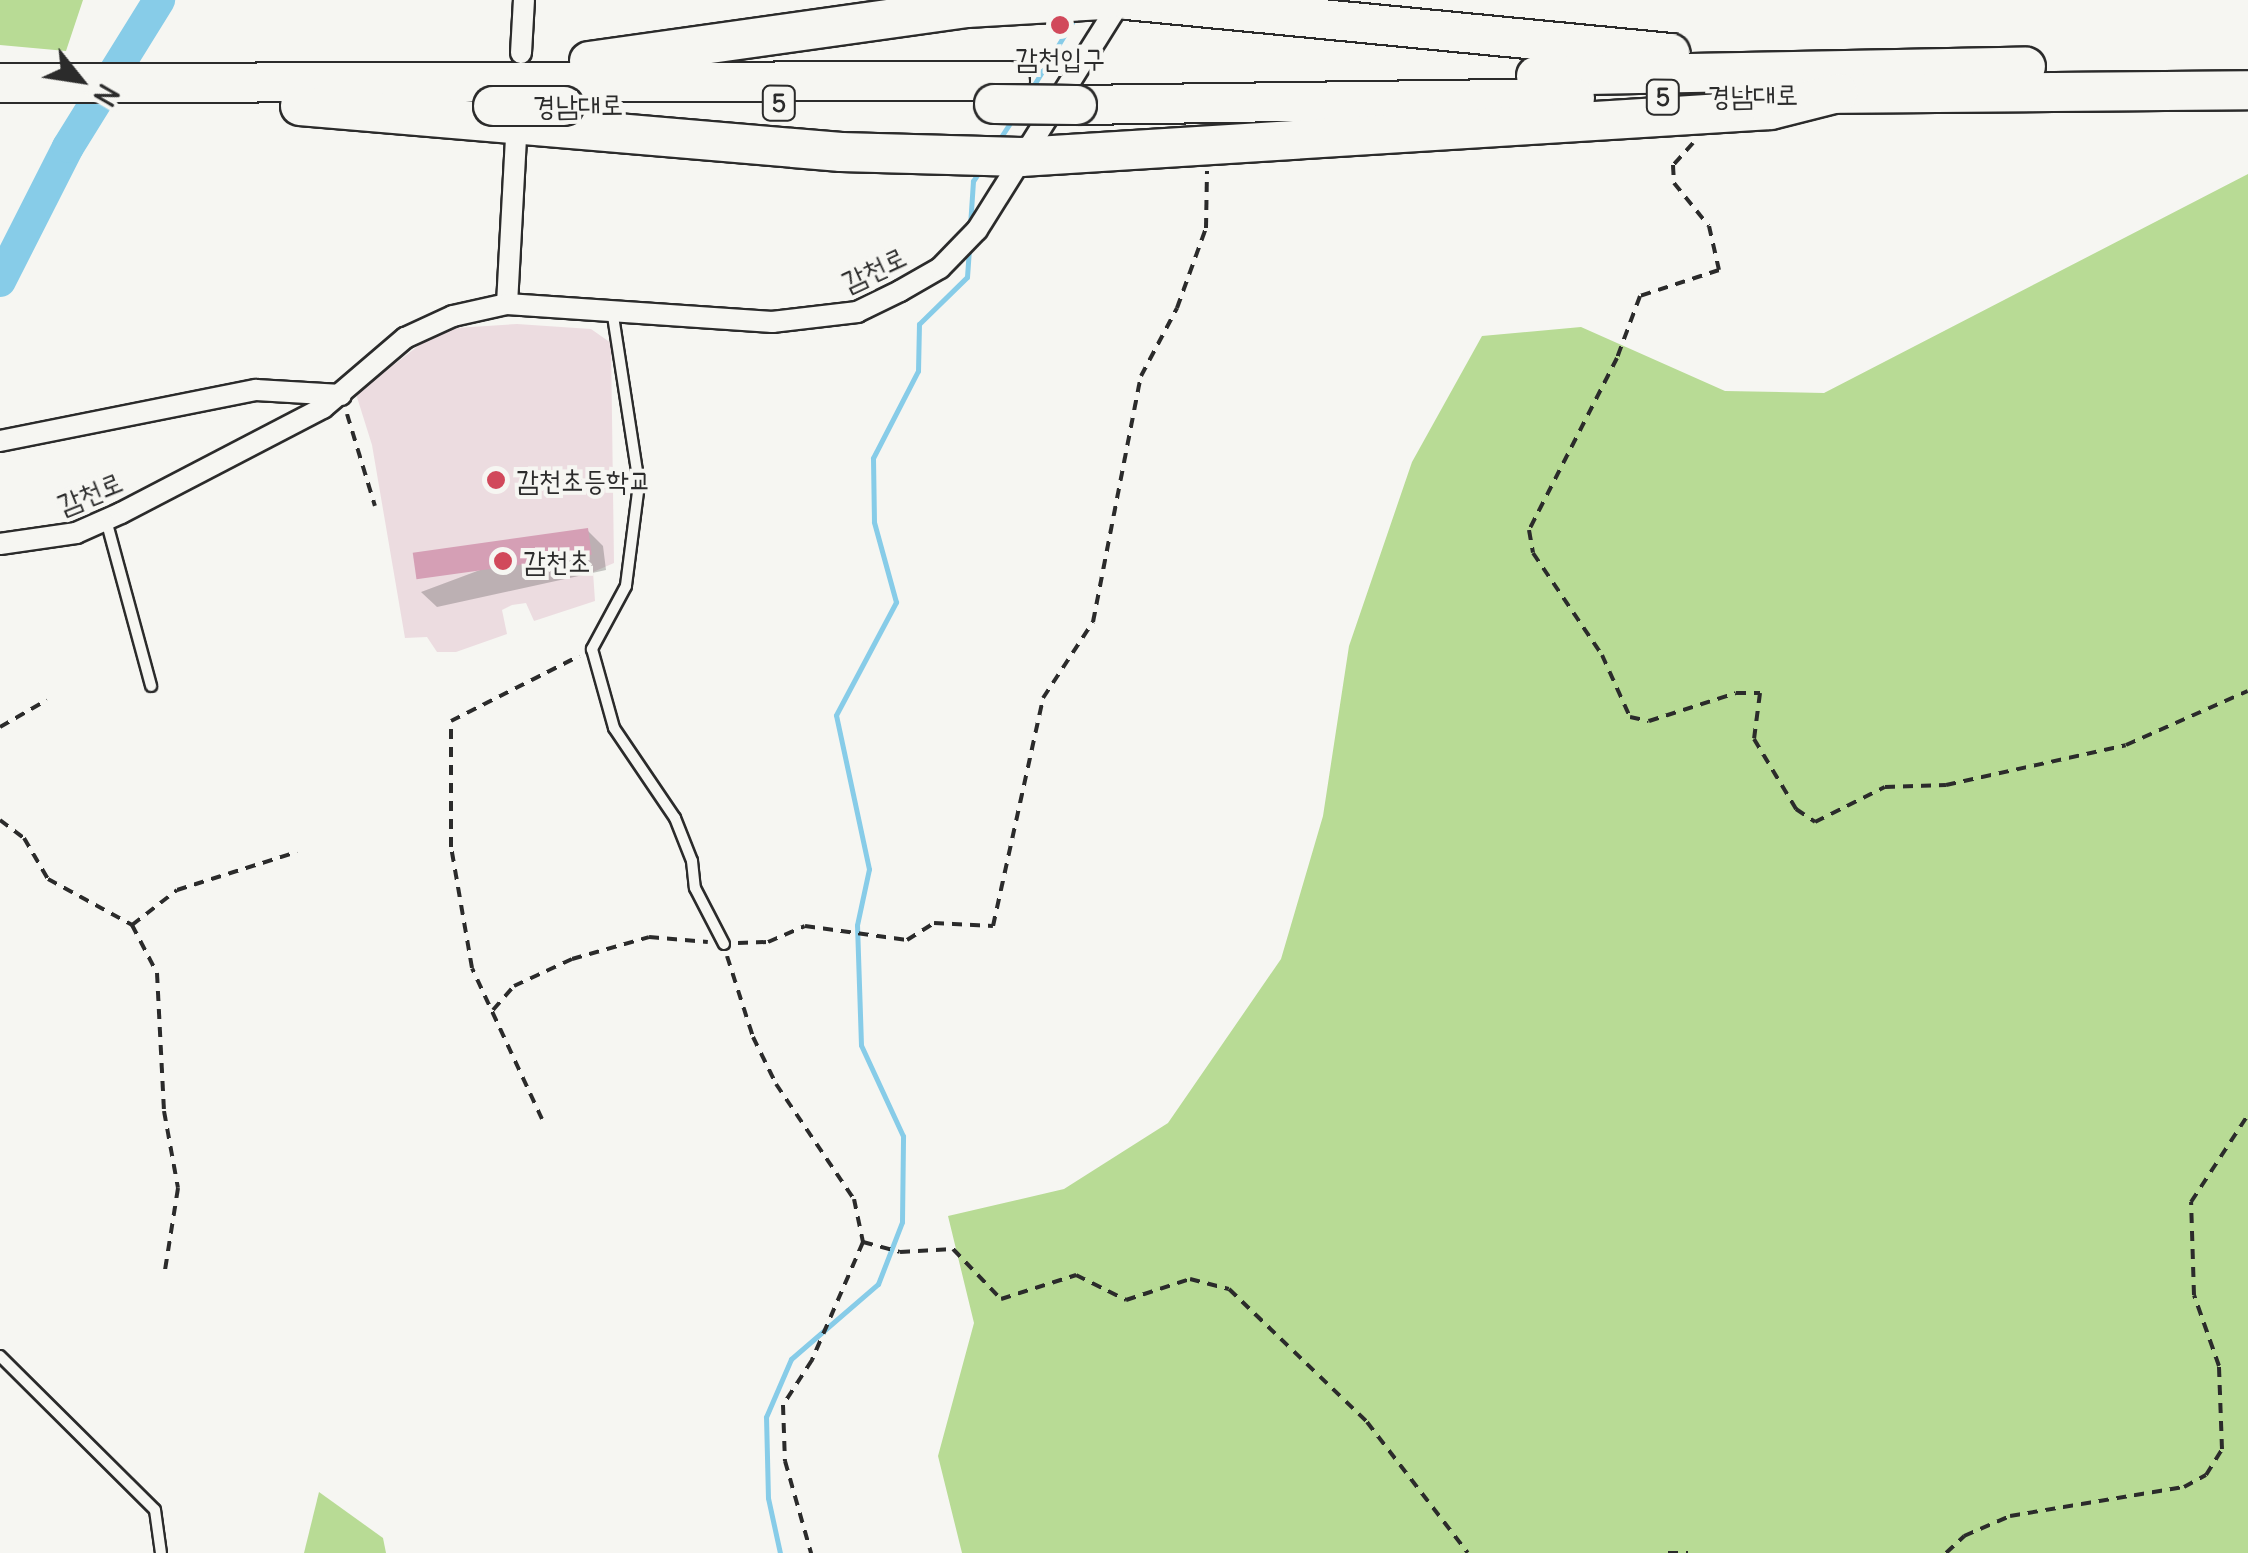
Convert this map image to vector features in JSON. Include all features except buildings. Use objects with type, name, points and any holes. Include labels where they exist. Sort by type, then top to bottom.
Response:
[{"type":"highway","points":[[1124,0],[1692,55],[1902,65]]},
{"type":"highway","points":[[507,80],[549,67],[967,8],[1089,1]]},
{"type":"highway","name":"경남대로","points":[[1085,92],[1805,73],[1902,65],[2248,70]]},
{"type":"highway","name":"경남대로","points":[[171,94],[507,80],[1002,92]]},
{"type":"highway","name":"경남대로","points":[[171,94],[300,106],[507,80],[564,106],[1002,92]]},
{"type":"highway","points":[[0,84],[91,95]]},
{"type":"highway","name":"경남대로","points":[[1085,92],[2248,90]]},
{"type":"highway","name":"5","points":[[1002,92],[1085,92]]},
{"type":"highway","points":[[300,106],[841,152],[1000,156],[1732,112],[1838,93]]},
{"type":"highway","name":"5","points":[[0,108],[91,95],[171,94]]},
{"type":"street","points":[[507,80],[524,0]]},
{"type":"street","name":"감천로","points":[[0,544],[76,533],[106,520],[341,395],[405,338],[453,316],[507,304],[613,316],[772,322],[857,312],[940,268],[978,230],[1000,156],[1124,0]]},
{"type":"street","points":[[507,304],[516,137]]},
{"type":"street","points":[[0,440],[256,390],[341,395]]},
{"type":"lane","points":[[613,316],[639,484],[626,586],[592,648],[614,728],[675,818],[692,861],[695,888],[724,944]]},
{"type":"lane","points":[[106,520],[152,686]]},
{"type":"lane","points":[[0,1356],[156,1510],[161,1553]]},
{"type":"path","points":[[1732,112],[1673,164],[1681,196],[1708,226],[1719,270],[1640,296],[1617,358],[1529,530],[1533,553],[1602,656],[1630,717],[1649,721],[1736,692],[1760,693],[1754,739],[1796,809],[1815,822],[1885,788],[1946,784],[2126,745],[2248,691]]},
{"type":"path","points":[[493,1010],[514,986],[572,959],[649,937],[724,944],[768,942],[805,926],[907,940],[934,923],[993,926],[1043,698],[1093,622],[1100,558],[1118,522],[1141,376],[1177,308],[1206,228],[1206,168]]},
{"type":"path","points":[[341,395],[376,506]]},
{"type":"path","points":[[542,1119],[514,1070],[493,1010],[472,968],[450,847],[451,721],[592,648]]},
{"type":"path","points":[[0,727],[47,700]]},
{"type":"path","points":[[0,820],[24,838],[48,879],[132,926],[156,972],[164,1111],[178,1188],[164,1276]]},
{"type":"path","points":[[132,926],[178,890],[296,852]]},
{"type":"path","points":[[724,944],[753,1037],[776,1084],[854,1199],[863,1242],[856,1268],[828,1316],[815,1352],[783,1405],[785,1461],[811,1553]]},
{"type":"path","points":[[1946,1553],[1964,1536],[2010,1516],[2184,1487],[2206,1475],[2222,1449],[2219,1366],[2194,1295],[2191,1202],[2248,1115]]},
{"type":"path","points":[[863,1242],[900,1252],[953,1249],[1001,1299],[1076,1275],[1126,1300],[1190,1279],[1229,1289],[1367,1422],[1468,1553]]},
{"type":"path","points":[[1668,1553],[1688,1553]]},
{"type":"shaded area","name":"감천초등학교","points":[[517,324],[591,329],[611,343],[614,563],[593,572],[595,601],[534,621],[526,603],[512,605],[502,610],[507,634],[456,652],[437,652],[427,637],[405,638],[372,445],[356,394],[440,329]]},
{"type":"green space","points":[[0,0],[83,0],[66,51],[0,45]]},
{"type":"green space","points":[[2248,174],[2248,1553],[962,1553],[938,1456],[974,1323],[948,1216],[1064,1189],[1168,1123],[1281,959],[1323,816],[1349,646],[1412,462],[1482,336],[1581,327],[1725,391],[1824,393]]},
{"type":"green space","points":[[319,1492],[383,1538],[386,1553],[304,1553]]},
{"type":"waterway","points":[[0,281],[68,147],[159,0]]},
{"type":"waterway","points":[[1032,88],[1076,16]]},
{"type":"waterway","points":[[997,143],[1013,118]]},
{"type":"waterway","points":[[970,226],[973,181],[981,169]]},
{"type":"waterway","points":[[780,1553],[768,1498],[766,1417],[791,1359],[878,1284],[902,1222],[903,1136],[861,1045],[857,925],[869,869],[836,715],[896,602],[874,522],[873,458],[918,371],[919,324],[967,277],[969,247]]},
{"type":"place","name":"감천입구","points":[[1060,25]]},
{"type":"place","name":"감천초등학교","points":[[496,480]]},
{"type":"place","name":"감천초","points":[[503,561]]}]
